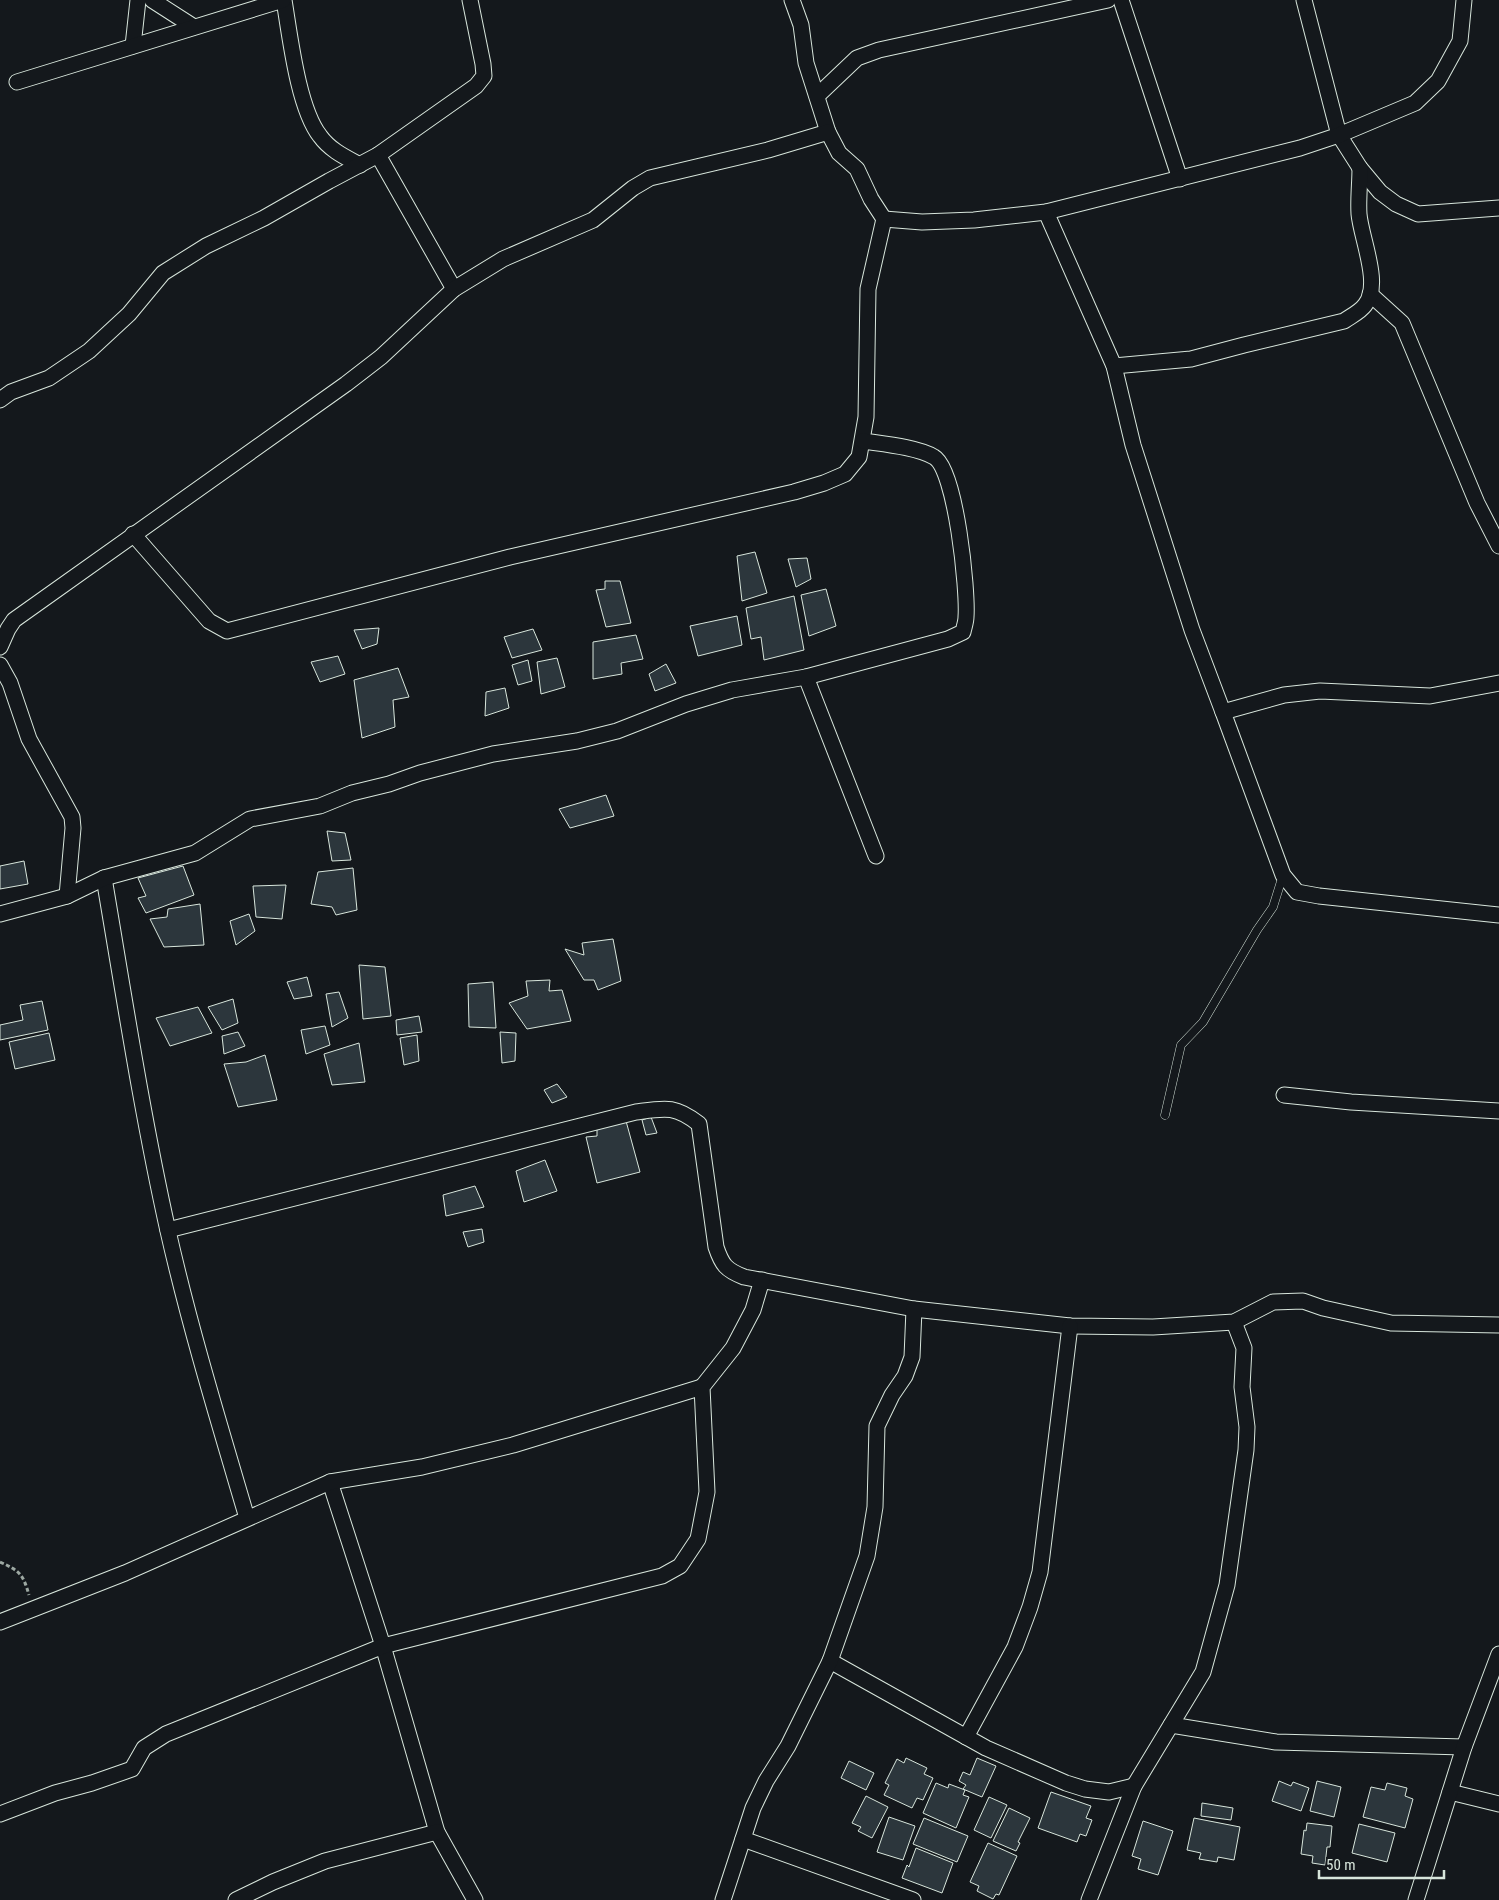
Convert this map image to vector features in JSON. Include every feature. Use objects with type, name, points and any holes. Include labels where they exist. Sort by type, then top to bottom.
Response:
[{"type":"street","points":[[133,46],[138,0]]},
{"type":"street","points":[[152,0],[194,27]]},
{"type":"street","points":[[17,82],[283,0],[294,58],[310,121],[320,137],[337,153],[360,165]]},
{"type":"street","points":[[0,400],[11,392],[49,378],[89,352],[129,314],[164,273],[206,246],[264,218],[378,155],[467,94],[484,76],[470,0]]},
{"type":"street","points":[[133,534],[209,621],[227,631],[510,557],[794,492],[845,474],[859,457],[863,441],[866,417],[868,289],[884,219],[871,199],[857,169],[839,153],[828,132],[806,63],[801,26],[792,0]]},
{"type":"street","points":[[817,96],[857,58],[879,50],[1108,0]]},
{"type":"street","points":[[1121,0],[1180,179]]},
{"type":"street","points":[[1304,0],[1339,136],[1360,168],[1380,192],[1396,204],[1418,214],[1499,208]]},
{"type":"street","points":[[884,219],[922,222],[974,220],[1046,212],[1300,148],[1339,136],[1415,102],[1438,81],[1460,41],[1464,0]]},
{"type":"street","points":[[0,647],[14,620],[353,379],[381,357],[454,289],[503,259],[594,220],[633,188],[650,178],[768,150],[828,132]]},
{"type":"street","points":[[378,155],[454,289]]},
{"type":"street","points":[[1114,366],[1191,359],[1244,344],[1344,321],[1366,304],[1370,294],[1371,275],[1359,214],[1360,168]]},
{"type":"street","points":[[1046,212],[1114,366],[1133,445],[1192,630],[1283,875],[1297,892],[1499,915]]},
{"type":"street","points":[[1370,294],[1402,323],[1477,503],[1499,546]]},
{"type":"street","points":[[0,914],[67,896],[104,878],[195,853],[250,819],[320,806],[352,793],[493,754],[577,741],[617,731],[686,704],[732,690],[806,677],[948,639],[963,632],[966,616],[960,534],[946,473],[936,457],[909,448],[863,441]]},
{"type":"street","points":[[0,665],[10,683],[29,739],[72,817],[73,828],[67,896]]},
{"type":"street","points":[[806,677],[876,856]]},
{"type":"street","points":[[1223,712],[1284,695],[1320,691],[1430,696],[1499,683]]},
{"type":"street","points":[[104,878],[144,1114],[168,1230],[192,1332],[247,1518]]},
{"type":"street","points":[[1284,1095],[1351,1102],[1499,1111]]},
{"type":"street","points":[[168,1230],[636,1112],[664,1108],[685,1113],[698,1124],[716,1247],[721,1262],[731,1272],[762,1280],[914,1309],[1070,1326],[1153,1327],[1234,1322],[1273,1302],[1302,1301],[1323,1308],[1391,1323],[1499,1324]]},
{"type":"street","points":[[0,1622],[125,1573],[330,1482],[422,1467],[513,1445],[702,1387],[734,1348],[753,1310],[762,1280]]},
{"type":"street","points":[[723,1900],[753,1808],[766,1780],[788,1746],[830,1661],[867,1556],[875,1507],[877,1426],[892,1395],[905,1376],[912,1357],[914,1309]]},
{"type":"street","points":[[1088,1900],[1134,1786],[1203,1672],[1227,1585],[1246,1450],[1247,1427],[1242,1387],[1244,1348],[1234,1322]]},
{"type":"street","points":[[966,1737],[1015,1647],[1033,1598],[1040,1572],[1070,1326]]},
{"type":"street","points":[[0,1814],[55,1792],[92,1783],[132,1768],[144,1748],[166,1734],[383,1646],[662,1576],[680,1566],[698,1539],[707,1492],[702,1387]]},
{"type":"street","points":[[330,1482],[383,1646],[436,1832],[475,1900]]},
{"type":"street","points":[[1416,1900],[1464,1747],[1499,1654]]},
{"type":"street","points":[[830,1661],[994,1752],[1066,1783],[1085,1790],[1109,1792],[1134,1786]]},
{"type":"street","points":[[1171,1725],[1276,1742],[1464,1747]]},
{"type":"street","points":[[1450,1792],[1499,1804]]},
{"type":"street","points":[[236,1900],[273,1882],[326,1861],[436,1832]]},
{"type":"street","points":[[743,1839],[911,1900]]},
{"type":"lane","points":[[1166,1115],[1181,1045],[1203,1022],[1257,930],[1273,907],[1283,875]]},
{"type":"path","points":[[0,1562],[16,1569],[24,1580],[33,1610]]},
{"type":"building","points":[[755,552],[767,593],[742,601],[737,556]]},
{"type":"building","points":[[807,558],[811,579],[796,587],[788,559]]},
{"type":"building","points":[[605,581],[620,581],[631,623],[606,627],[596,590],[605,589]]},
{"type":"building","points":[[826,589],[836,626],[809,636],[801,595]]},
{"type":"building","points":[[794,596],[804,650],[764,660],[761,637],[751,639],[746,608]]},
{"type":"building","points":[[737,616],[742,645],[698,656],[690,626]]},
{"type":"building","points":[[379,628],[377,644],[362,649],[354,630]]},
{"type":"building","points":[[533,629],[542,650],[512,658],[504,637]]},
{"type":"building","points":[[636,635],[643,659],[621,663],[622,674],[593,679],[593,642]]},
{"type":"building","points":[[338,656],[345,674],[320,682],[311,662]]},
{"type":"building","points":[[557,658],[565,687],[541,694],[537,662]]},
{"type":"building","points":[[528,660],[532,681],[518,685],[512,665]]},
{"type":"building","points":[[666,664],[676,683],[655,691],[649,674]]},
{"type":"building","points":[[398,668],[409,697],[393,700],[395,727],[362,738],[354,680]]},
{"type":"building","points":[[505,688],[509,708],[485,716],[486,692]]},
{"type":"building","points":[[606,795],[614,816],[570,828],[559,809]]},
{"type":"building","points":[[327,831],[345,833],[351,860],[332,861]]},
{"type":"building","points":[[24,861],[28,884],[0,889],[0,866]]},
{"type":"building","points":[[183,866],[194,895],[146,913],[138,898],[146,896],[138,878]]},
{"type":"building","points":[[353,868],[357,910],[336,915],[332,907],[311,904],[318,872]]},
{"type":"building","points":[[286,885],[282,919],[256,917],[253,886]]},
{"type":"building","points":[[200,904],[204,945],[164,947],[150,919],[167,917],[168,909]]},
{"type":"building","points":[[249,914],[255,931],[236,945],[230,921]]},
{"type":"building","points":[[613,939],[621,981],[598,990],[594,980],[584,980],[565,949],[584,955],[582,943]]},
{"type":"building","points":[[359,965],[385,967],[391,1016],[363,1019]]},
{"type":"building","points":[[307,977],[312,996],[294,999],[287,982]]},
{"type":"building","points":[[550,980],[549,991],[562,990],[571,1021],[527,1029],[509,1003],[528,996],[526,981]]},
{"type":"building","points":[[493,982],[496,1028],[469,1027],[468,984]]},
{"type":"building","points":[[339,992],[348,1018],[332,1027],[326,994]]},
{"type":"building","points":[[233,999],[238,1023],[222,1030],[208,1007]]},
{"type":"building","points":[[42,1001],[48,1030],[0,1040],[0,1025],[23,1020],[20,1005]]},
{"type":"building","points":[[198,1007],[212,1033],[170,1046],[156,1018]]},
{"type":"building","points":[[419,1016],[422,1032],[397,1035],[396,1020]]},
{"type":"building","points":[[325,1026],[330,1045],[306,1054],[301,1030]]},
{"type":"building","points":[[238,1032],[245,1046],[224,1054],[222,1036]]},
{"type":"building","points":[[500,1032],[516,1033],[515,1061],[502,1063]]},
{"type":"building","points":[[49,1033],[55,1060],[15,1069],[9,1042]]},
{"type":"building","points":[[417,1035],[419,1061],[404,1065],[400,1038]]},
{"type":"building","points":[[359,1043],[365,1082],[332,1085],[324,1054]]},
{"type":"building","points":[[265,1055],[277,1100],[238,1107],[224,1064],[246,1062]]},
{"type":"building","points":[[557,1084],[567,1097],[552,1103],[544,1090]]},
{"type":"building","points":[[651,1117],[657,1133],[646,1135],[642,1120]]},
{"type":"building","points":[[626,1121],[640,1172],[597,1183],[586,1137],[597,1136],[597,1128]]},
{"type":"building","points":[[545,1160],[557,1191],[524,1202],[516,1171]]},
{"type":"building","points":[[475,1186],[484,1207],[446,1216],[443,1195]]},
{"type":"building","points":[[482,1229],[484,1242],[468,1247],[463,1232]]},
{"type":"building","points":[[906,1758],[927,1768],[924,1774],[933,1778],[923,1800],[917,1798],[912,1808],[884,1795],[889,1785],[885,1783],[897,1759],[904,1763]]},
{"type":"building","points":[[977,1758],[996,1766],[982,1797],[963,1789],[966,1785],[959,1781],[963,1772],[970,1775]]},
{"type":"building","points":[[849,1761],[874,1773],[866,1790],[841,1778]]},
{"type":"building","points":[[1279,1781],[1291,1786],[1293,1782],[1309,1788],[1301,1811],[1272,1801]]},
{"type":"building","points":[[1317,1781],[1341,1787],[1334,1817],[1310,1811]]},
{"type":"building","points":[[936,1783],[948,1788],[949,1784],[965,1790],[963,1795],[969,1797],[956,1828],[923,1813]]},
{"type":"building","points":[[1387,1783],[1407,1788],[1405,1796],[1413,1799],[1405,1828],[1363,1817],[1371,1787],[1385,1790]]},
{"type":"building","points":[[1051,1792],[1091,1806],[1086,1818],[1092,1820],[1086,1836],[1080,1834],[1077,1842],[1038,1828]]},
{"type":"building","points":[[866,1796],[888,1807],[872,1838],[858,1831],[861,1827],[852,1823]]},
{"type":"building","points":[[989,1797],[1007,1805],[991,1838],[974,1830]]},
{"type":"building","points":[[1202,1803],[1233,1808],[1231,1820],[1201,1816]]},
{"type":"building","points":[[1009,1808],[1030,1818],[1018,1842],[1020,1843],[1016,1851],[993,1841]]},
{"type":"building","points":[[889,1817],[915,1826],[903,1860],[877,1852]]},
{"type":"building","points":[[924,1818],[968,1836],[957,1862],[913,1844]]},
{"type":"building","points":[[1194,1818],[1240,1827],[1234,1860],[1218,1857],[1217,1862],[1199,1859],[1201,1853],[1187,1850]]},
{"type":"building","points":[[1143,1821],[1173,1831],[1158,1875],[1138,1869],[1141,1859],[1132,1856]]},
{"type":"building","points":[[1307,1823],[1332,1826],[1330,1847],[1327,1847],[1325,1865],[1312,1863],[1313,1856],[1301,1854],[1304,1830],[1306,1831]]},
{"type":"building","points":[[1359,1824],[1395,1833],[1387,1862],[1352,1853]]},
{"type":"building","points":[[988,1843],[1017,1856],[999,1895],[996,1894],[993,1899],[977,1891],[979,1886],[970,1882]]},
{"type":"building","points":[[916,1848],[953,1863],[942,1893],[902,1878],[907,1865],[909,1867]]}]
